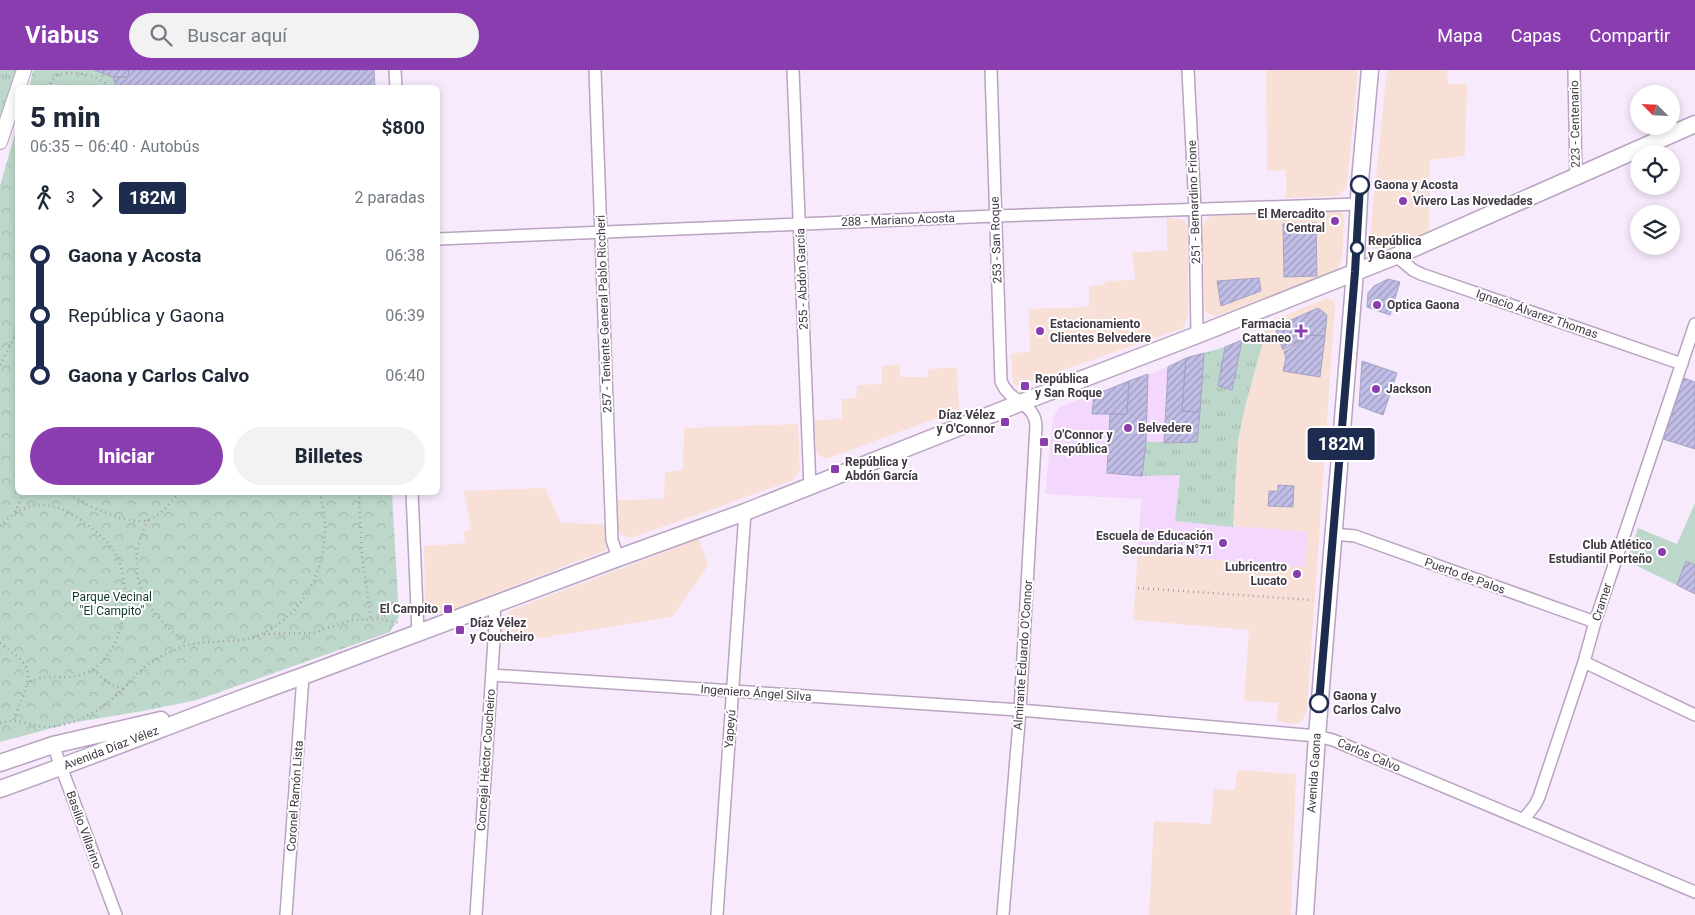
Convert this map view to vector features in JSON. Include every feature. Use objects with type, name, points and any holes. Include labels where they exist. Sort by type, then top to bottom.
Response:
[{"type":"main road","name":"Avenida Gaona","points":[[1305,915],[1316,736],[1370,70]]},
{"type":"main road","points":[[0,763],[53,746],[222,705],[810,488],[1020,403],[1396,256],[1695,124]]},
{"type":"main road","name":"Avenida Díaz Vélez","points":[[0,789],[61,768],[222,705]]},
{"type":"street","points":[[19,85],[24,70]]},
{"type":"street","points":[[395,70],[396,85]]},
{"type":"street","name":"257 - Teniente General Pablo Riccheri","points":[[595,70],[612,540],[618,558]]},
{"type":"street","name":"255 - Abdón García","points":[[793,70],[810,488]]},
{"type":"street","name":"253 - San Roque","points":[[991,70],[1001,381],[1009,394],[1020,403]]},
{"type":"street","name":"251 - Bernardino Frione","points":[[1188,70],[1195,209],[1198,335]]},
{"type":"street","name":"223 - Centenario","points":[[1574,70],[1576,177]]},
{"type":"street","points":[[0,142],[15,97]]},
{"type":"street","name":"288 - Mariano Acosta","points":[[440,239],[995,216],[1359,204]]},
{"type":"street","name":"Ignacio Álvarez Thomas","points":[[1396,256],[1413,270],[1422,274],[1682,364]]},
{"type":"street","name":"Cramer","points":[[1523,820],[1539,797],[1584,662],[1595,622],[1695,324]]},
{"type":"street","name":"Almirante Eduardo O'Connor","points":[[1003,915],[1020,710],[1036,426],[1036,416],[1030,409],[1020,403]]},
{"type":"street","points":[[412,495],[418,633]]},
{"type":"street","name":"Yapeyú","points":[[717,915],[745,512]]},
{"type":"street","name":"Puerto de Palos","points":[[1333,534],[1355,536],[1595,622]]},
{"type":"street","name":"Concejal Héctor Coucheiro","points":[[476,915],[495,625],[494,605]]},
{"type":"street","points":[[1584,662],[1695,715]]},
{"type":"street","name":"Ingeniero Ángel Silva","points":[[492,675],[1020,710]]},
{"type":"street","name":"Coronel Ramón Lista","points":[[286,915],[303,676]]},
{"type":"street","name":"Carlos Calvo","points":[[1020,710],[1316,736],[1333,740],[1695,892]]},
{"type":"street","name":"Basilio Villarino","points":[[53,746],[116,915]]},
{"type":"path","points":[[50,85],[56,76],[68,71],[94,76],[106,85]]},
{"type":"path","points":[[0,365],[15,335]]},
{"type":"path","points":[[14,513],[23,495]]},
{"type":"path","points":[[70,495],[84,503],[136,522],[148,520],[167,507],[177,495]]},
{"type":"path","points":[[263,634],[276,627],[289,616],[313,582],[321,564],[325,546],[326,526],[320,495]]},
{"type":"path","points":[[359,495],[362,557],[371,619]]},
{"type":"path","points":[[0,526],[14,513],[24,508],[47,504],[70,512],[90,526],[114,551],[123,578],[122,624],[117,639],[107,657],[93,670],[77,677],[43,676],[28,682]]},
{"type":"path","points":[[148,520],[140,536],[136,551],[136,567],[143,594],[166,628],[187,644]]},
{"type":"path","points":[[1138,588],[1313,600]]},
{"type":"path","points":[[0,723],[13,720],[43,727],[84,718],[110,701],[138,672],[155,659],[187,644],[230,642],[263,634],[313,633],[351,620],[379,619],[401,623]]},
{"type":"path","points":[[0,643],[26,667],[28,682],[13,720]]},
{"type":"path","points":[[93,670],[110,684],[123,689]]},
{"type":"shaded area","points":[[1266,70],[1358,70],[1347,186],[1339,196],[1286,198],[1286,170],[1267,171]]},
{"type":"shaded area","points":[[1387,70],[1447,70],[1448,84],[1467,84],[1465,156],[1430,160],[1429,234],[1382,250],[1373,248],[1370,236]]},
{"type":"shaded area","points":[[1338,209],[1343,215],[1344,220],[1342,259],[1336,272],[1216,316],[1205,311],[1201,231],[1206,219],[1211,216]]},
{"type":"shaded area","points":[[1167,217],[1184,220],[1188,225],[1188,314],[1183,328],[1017,386],[1013,383],[1011,353],[1030,352],[1029,309],[1089,307],[1089,286],[1105,284],[1105,281],[1135,280],[1132,252],[1167,251]]},
{"type":"shaded area","points":[[1327,298],[1334,301],[1335,306],[1307,710],[1299,723],[1292,724],[1277,721],[1278,703],[1244,700],[1249,630],[1133,620],[1138,553],[1305,567],[1308,532],[1233,527],[1238,441],[1245,407],[1268,322]]},
{"type":"shaded area","points":[[899,364],[901,377],[927,377],[929,369],[957,367],[959,410],[826,459],[817,454],[812,420],[842,419],[842,399],[856,398],[857,385],[882,384],[882,366]]},
{"type":"shaded area","points":[[1168,367],[1164,443],[1146,442],[1180,475],[1175,521],[1308,532],[1305,567],[1138,553],[1141,499],[1045,494],[1053,417],[1060,407]]},
{"type":"shaded area","points":[[798,424],[800,470],[791,481],[631,538],[620,533],[618,529],[616,500],[664,499],[665,472],[683,470],[684,428]]},
{"type":"shaded area","points":[[545,488],[561,523],[606,524],[607,546],[604,551],[441,614],[433,613],[429,610],[425,605],[424,546],[466,543],[463,533],[471,528],[464,491]]},
{"type":"shaded area","points":[[699,539],[708,566],[672,617],[501,644],[503,619],[511,610]]},
{"type":"shaded area","points":[[1237,770],[1296,774],[1291,915],[1149,915],[1154,821],[1211,824],[1214,789],[1235,790]]},
{"type":"green space","points":[[0,70],[18,70],[0,128]]},
{"type":"green space","points":[[33,70],[94,70],[113,77],[116,85],[30,85]]},
{"type":"green space","name":"Parque Vecinal \"El Campito\"","points":[[15,133],[15,495],[392,495],[399,616],[390,632],[197,700],[71,723],[0,742],[0,186]]},
{"type":"green space","points":[[1266,331],[1245,407],[1238,441],[1233,527],[1175,521],[1180,475],[1142,476],[1146,442],[1197,442],[1204,353],[1225,347],[1218,386],[1232,389],[1242,340]]},
{"type":"green space","name":"Club Atlético Estudiantil Porteño","points":[[1695,503],[1695,594],[1627,561],[1638,528],[1677,544]]},
{"type":"building","points":[[94,70],[129,70],[128,77],[113,77]]},
{"type":"building","points":[[129,70],[374,70],[375,85],[116,85],[113,77],[128,77]]},
{"type":"building","points":[[1316,223],[1317,276],[1284,277],[1283,224]]},
{"type":"building","points":[[1259,278],[1261,291],[1221,306],[1217,281]]},
{"type":"building","points":[[1388,279],[1400,282],[1390,315],[1367,307],[1368,293],[1374,286]]},
{"type":"building","name":"Farmacia Cattaneo","points":[[1318,308],[1327,315],[1325,336],[1311,335],[1283,350],[1275,327]]},
{"type":"building","points":[[1311,335],[1325,336],[1320,377],[1283,371],[1286,357],[1284,352]]},
{"type":"building","points":[[1242,340],[1232,390],[1218,386],[1225,347]]},
{"type":"building","points":[[1204,353],[1200,412],[1182,411],[1186,358]]},
{"type":"building","points":[[1186,358],[1182,411],[1200,412],[1197,442],[1164,443],[1168,367]]},
{"type":"building","name":"Jackson","points":[[1362,361],[1397,373],[1383,415],[1359,406]]},
{"type":"building","name":"Belvedere","points":[[1148,374],[1146,442],[1142,476],[1107,473],[1110,414],[1127,414],[1129,381]]},
{"type":"building","points":[[1684,378],[1695,382],[1695,449],[1663,439]]},
{"type":"building","name":"Belvedere","points":[[1129,381],[1127,414],[1092,414],[1094,395]]},
{"type":"building","points":[[1278,485],[1294,486],[1293,507],[1268,506],[1269,491],[1278,491]]},
{"type":"building","points":[[1686,561],[1695,565],[1695,594],[1677,585]]},
{"type":"bus line","name":"182M","points":[[1319,703],[1355,272],[1360,185]]},
{"type":"place","name":"Gaona y Acosta","points":[[1360,185]]},
{"type":"place","name":"Vivero Las Novedades","points":[[1403,201]]},
{"type":"place","name":"El Mercadito Central","points":[[1335,221]]},
{"type":"place","name":"República y Gaona","points":[[1357,248]]},
{"type":"place","name":"Optica Gaona","points":[[1377,305]]},
{"type":"place","name":"Estacionamiento Clientes Belvedere","points":[[1040,331]]},
{"type":"place","name":"Farmacia Cattaneo","points":[[1301,331]]},
{"type":"place","name":"República y San Roque","points":[[1025,386]]},
{"type":"place","name":"Jackson","points":[[1376,389]]},
{"type":"place","name":"Díaz Vélez y O'Connor","points":[[1005,422]]},
{"type":"place","name":"Belvedere","points":[[1128,428]]},
{"type":"place","name":"O'Connor y República","points":[[1044,442]]},
{"type":"place","name":"República y Abdón García","points":[[835,469]]},
{"type":"place","name":"Escuela de Educación Secundaria N°71","points":[[1223,543]]},
{"type":"place","name":"Club Atlético Estudiantil Porteño","points":[[1662,552]]},
{"type":"place","name":"Lubricentro Lucato","points":[[1297,574]]},
{"type":"place","name":"El Campito","points":[[448,609]]},
{"type":"place","name":"Díaz Vélez y Coucheiro","points":[[460,630]]},
{"type":"place","name":"Gaona y Carlos Calvo","points":[[1319,703]]}]
